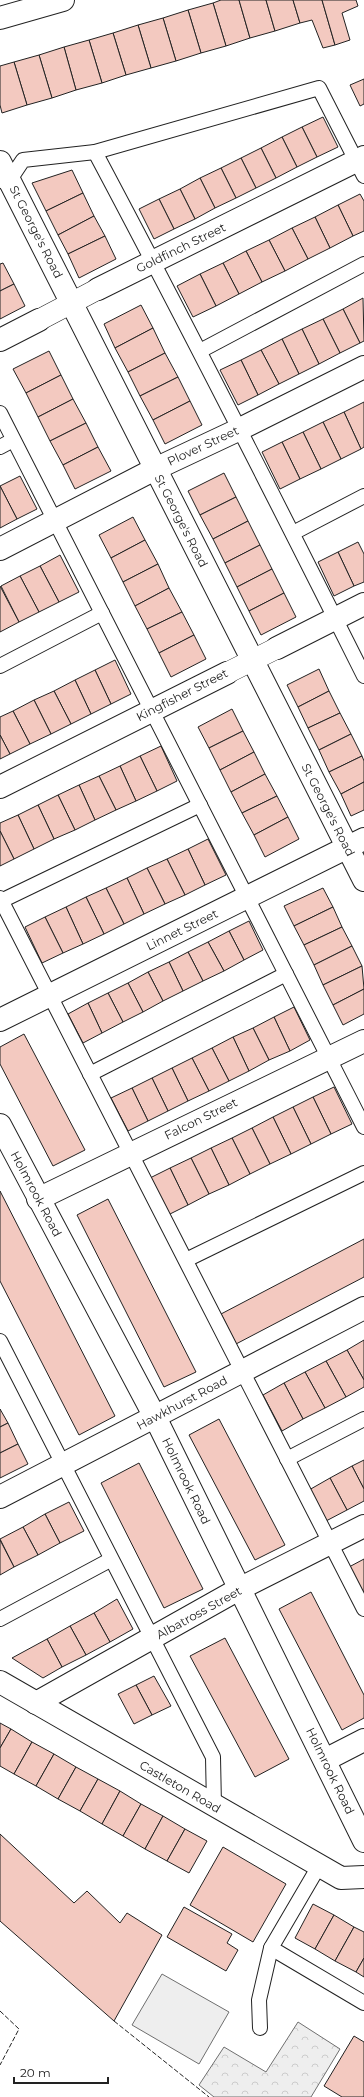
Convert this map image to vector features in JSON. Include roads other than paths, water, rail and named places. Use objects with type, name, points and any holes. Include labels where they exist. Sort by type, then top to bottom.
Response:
[{"type":"street","points":[[0,18],[63,0]]},
{"type":"street","name":"Goldfinch Street","points":[[0,340],[153,261],[362,165]]},
{"type":"street","name":"St George's Road","points":[[3,175],[72,302],[252,660],[356,843],[364,880]]},
{"type":"street","name":"Plover Street","points":[[0,549],[155,469],[238,430],[364,367]]},
{"type":"street","name":"Kingfisher Street","points":[[0,787],[364,604]]},
{"type":"street","name":"Linnet Street","points":[[0,1020],[356,843]]},
{"type":"street","name":"Falcon Street","points":[[38,1199],[328,1057],[364,1041]]},
{"type":"street","name":"Holmrook Road","points":[[0,1125],[155,1417],[364,1841]]},
{"type":"street","name":"Hawkhurst Road","points":[[0,1497],[364,1308]]},
{"type":"street","name":"Albatross Street","points":[[36,1703],[239,1589],[364,1526]]},
{"type":"street","name":"Castleton Road","points":[[0,1682],[341,1878],[364,1877]]},
{"type":"street","points":[[325,1760],[364,1740]]},
{"type":"lane","points":[[3,175],[23,160],[95,152],[319,88],[362,165]]},
{"type":"lane","points":[[95,152],[200,351],[238,430],[264,475],[364,676]]},
{"type":"lane","points":[[200,351],[364,264]]},
{"type":"lane","points":[[0,413],[364,1127]]},
{"type":"lane","points":[[0,447],[13,440]]},
{"type":"lane","points":[[293,533],[364,496]]},
{"type":"lane","points":[[0,666],[102,613]]},
{"type":"lane","points":[[200,805],[1,900],[364,1609]]},
{"type":"lane","points":[[90,1074],[286,974]]},
{"type":"lane","points":[[186,1260],[364,1173]]},
{"type":"lane","points":[[0,1341],[62,1466],[212,1757],[214,1806]]},
{"type":"lane","points":[[287,1459],[364,1419]]},
{"type":"lane","points":[[0,1619],[110,1560]]},
{"type":"lane","points":[[260,2028],[259,2000],[271,1948],[319,1866]]},
{"type":"lane","points":[[271,1948],[364,2003]]}]
